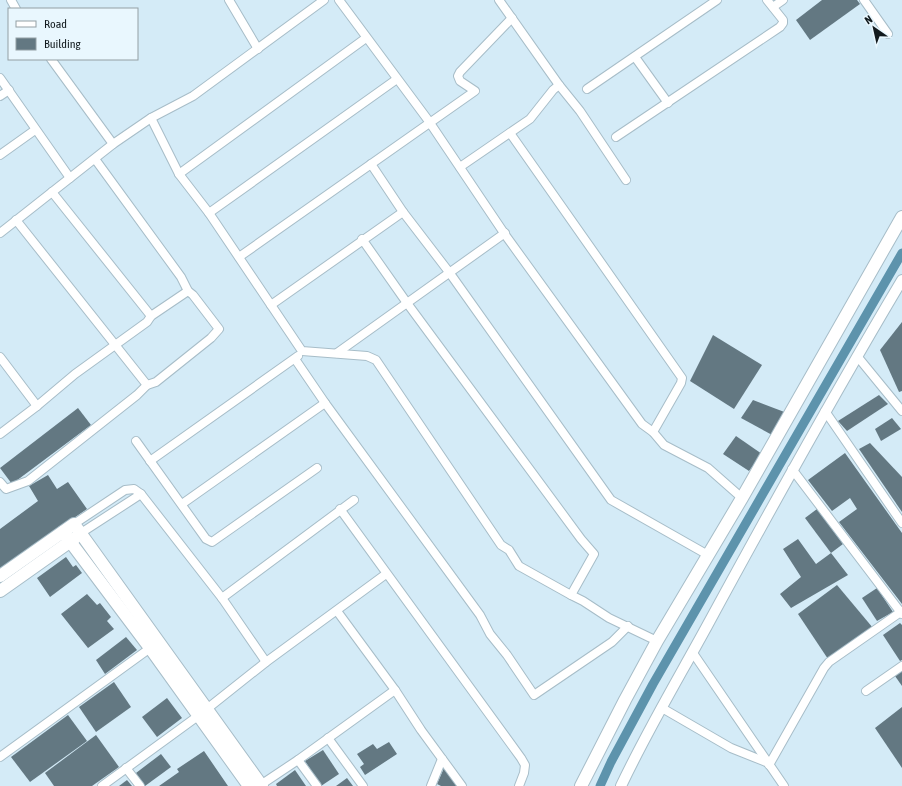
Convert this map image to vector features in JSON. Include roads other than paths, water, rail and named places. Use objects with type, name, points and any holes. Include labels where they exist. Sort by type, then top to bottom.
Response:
[{"type":"main road","points":[[581,786],[657,641],[742,498],[902,217]]},
{"type":"main road","points":[[0,576],[78,529],[154,645],[202,713],[249,786]]},
{"type":"main road","points":[[0,591],[66,537]]},
{"type":"main road","points":[[66,537],[154,645]]},
{"type":"main road","points":[[202,713],[261,786]]},
{"type":"street","points":[[229,0],[258,49]]},
{"type":"street","points":[[0,233],[113,144],[151,118],[193,96],[324,0]]},
{"type":"street","points":[[339,0],[429,122],[505,233],[642,424],[653,432],[664,445],[708,468],[742,498]]},
{"type":"street","points":[[498,0],[559,85],[580,111],[626,180]]},
{"type":"street","points":[[587,89],[718,0]]},
{"type":"street","points":[[616,137],[780,27],[783,20],[770,3],[783,0]]},
{"type":"street","points":[[864,0],[888,34]]},
{"type":"street","points":[[239,257],[475,91],[460,81],[458,76],[460,72],[512,18]]},
{"type":"street","points":[[179,174],[366,38]]},
{"type":"street","points":[[635,57],[668,102]]},
{"type":"street","points":[[52,60],[113,144]]},
{"type":"street","points":[[0,78],[70,178]]},
{"type":"street","points":[[209,213],[397,79]]},
{"type":"street","points":[[460,167],[530,119],[553,90],[559,85]]},
{"type":"street","points":[[0,96],[9,90]]},
{"type":"street","points":[[151,118],[179,174],[209,213],[302,351]]},
{"type":"street","points":[[0,155],[35,130]]},
{"type":"street","points":[[510,133],[682,378],[681,383],[653,432]]},
{"type":"street","points":[[0,482],[6,489],[28,481],[137,395],[147,385],[156,382],[219,329],[193,294],[188,291],[181,277],[95,159]]},
{"type":"street","points":[[371,164],[403,212],[449,272],[611,500],[708,555]]},
{"type":"street","points":[[52,192],[152,316]]},
{"type":"street","points":[[271,305],[362,239],[403,212]]},
{"type":"street","points":[[16,220],[147,385]]},
{"type":"street","points":[[337,353],[505,233]]},
{"type":"street","points":[[362,239],[407,303],[581,539],[594,554],[571,595]]},
{"type":"street","points":[[621,786],[640,746],[693,653],[792,469],[857,356],[901,284]]},
{"type":"street","points":[[0,434],[37,406],[75,374],[188,291]]},
{"type":"street","points":[[302,351],[367,356],[376,360],[501,545],[509,550],[519,566],[571,595],[584,600],[609,618],[657,641]]},
{"type":"street","points":[[150,461],[295,359],[302,351]]},
{"type":"street","points":[[857,356],[901,407]]},
{"type":"street","points":[[0,357],[37,406]]},
{"type":"street","points":[[295,359],[325,403],[480,615],[490,634],[507,655],[534,695],[612,642],[628,626]]},
{"type":"street","points":[[182,504],[325,403]]},
{"type":"street","points":[[825,411],[902,523]]},
{"type":"street","points":[[136,440],[206,539],[212,542],[317,468]]},
{"type":"street","points":[[767,763],[829,662],[902,612],[792,469]]},
{"type":"street","points":[[78,529],[125,490],[134,489],[141,494],[222,598],[266,662]]},
{"type":"street","points":[[78,529],[141,494]]},
{"type":"street","points":[[222,598],[354,500]]},
{"type":"street","points":[[340,509],[525,765],[519,786]]},
{"type":"street","points":[[102,786],[202,713],[266,662],[386,574]]},
{"type":"street","points":[[337,611],[395,690],[462,786]]},
{"type":"street","points":[[0,757],[154,645]]},
{"type":"street","points":[[693,653],[784,786]]},
{"type":"street","points":[[866,691],[902,666]]},
{"type":"street","points":[[261,786],[395,690]]},
{"type":"street","points":[[662,708],[732,748],[767,763]]},
{"type":"street","points":[[328,738],[363,786]]},
{"type":"street","points":[[431,786],[442,759]]},
{"type":"street","points":[[298,760],[317,786]]},
{"type":"street","points":[[126,768],[140,786]]},
{"type":"waterway","points":[[600,786],[611,762],[653,684],[902,253]]}]
